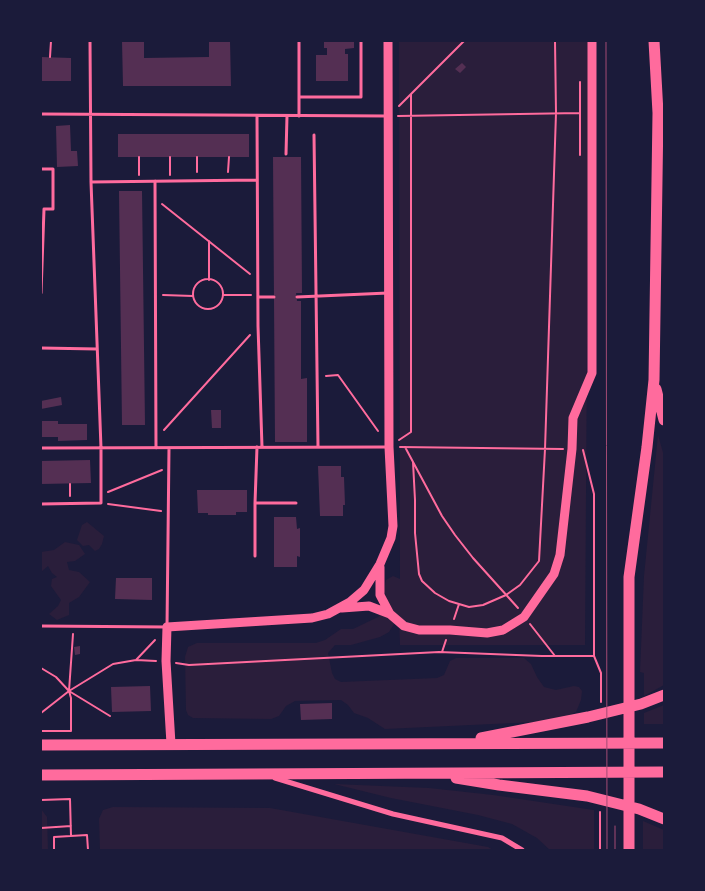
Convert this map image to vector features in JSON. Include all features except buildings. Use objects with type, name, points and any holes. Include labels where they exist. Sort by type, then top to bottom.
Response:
[{"type":"main road","points":[[629,849],[629,577],[654,380],[658,114],[654,41]]},
{"type":"main road","points":[[657,257],[664,244]]},
{"type":"main road","points":[[654,380],[664,420]]},
{"type":"main road","points":[[455,743],[588,717],[641,704],[664,695]]},
{"type":"main road","points":[[41,746],[664,743]]},
{"type":"main road","points":[[422,772],[499,785],[587,796],[639,809],[664,819]]},
{"type":"main road","points":[[41,775],[664,772]]},
{"type":"street","points":[[340,608],[364,590],[380,564],[389,544],[394,526],[389,447],[388,41]]},
{"type":"street","points":[[171,744],[166,661],[167,627],[312,618],[340,608],[369,606],[390,614],[404,626],[419,630],[487,633],[503,630],[524,617],[554,574],[560,555],[572,449],[573,418],[592,373],[592,41]]},
{"type":"street","points":[[380,564],[380,594],[390,614]]},
{"type":"street","points":[[261,773],[393,814],[502,838],[522,850]]},
{"type":"lane","points":[[41,504],[101,503],[101,448],[91,182],[90,41]]},
{"type":"lane","points":[[299,41],[299,116]]},
{"type":"lane","points":[[299,97],[361,96],[361,41]]},
{"type":"lane","points":[[41,114],[388,116]]},
{"type":"lane","points":[[257,116],[258,326],[262,447]]},
{"type":"lane","points":[[286,154],[287,116]]},
{"type":"lane","points":[[314,135],[318,447]]},
{"type":"lane","points":[[41,169],[53,169],[53,208],[44,209],[41,293]]},
{"type":"lane","points":[[91,182],[257,180]]},
{"type":"lane","points":[[155,182],[156,448]]},
{"type":"lane","points":[[296,297],[389,293]]},
{"type":"lane","points":[[258,297],[274,297]]},
{"type":"lane","points":[[41,348],[97,349]]},
{"type":"lane","points":[[41,448],[389,447]]},
{"type":"lane","points":[[41,626],[167,627],[168,448]]},
{"type":"lane","points":[[255,556],[257,448]]},
{"type":"lane","points":[[255,503],[296,504]]},
{"type":"path","points":[[50,57],[51,41]]},
{"type":"path","points":[[388,116],[464,41]]},
{"type":"path","points":[[413,461],[415,542],[419,574],[422,581],[449,601],[469,606],[483,605],[506,595],[520,585],[539,561],[545,449],[556,113],[555,41]]},
{"type":"path","points":[[389,447],[411,432],[411,94]]},
{"type":"path","points":[[388,116],[580,113]]},
{"type":"path","points":[[138,182],[139,157]]},
{"type":"path","points":[[170,157],[170,181]]},
{"type":"path","points":[[197,157],[197,181]]},
{"type":"path","points":[[227,181],[229,157]]},
{"type":"path","points":[[155,198],[258,280]]},
{"type":"path","points":[[209,241],[209,280]]},
{"type":"path","points":[[209,280],[219,285],[222,295],[222,299],[216,307],[206,309],[197,305],[193,296],[193,290],[198,283],[209,280]]},
{"type":"path","points":[[222,295],[249,294],[258,297]]},
{"type":"path","points":[[155,295],[193,296]]},
{"type":"path","points":[[156,439],[258,326]]},
{"type":"path","points":[[318,376],[338,375],[389,447]]},
{"type":"path","points":[[389,447],[583,449]]},
{"type":"path","points":[[405,447],[442,516],[455,535],[555,656]]},
{"type":"path","points":[[101,495],[168,467]]},
{"type":"path","points":[[70,484],[70,504]]},
{"type":"path","points":[[101,503],[168,512]]},
{"type":"path","points":[[450,630],[459,604]]},
{"type":"path","points":[[41,731],[71,731],[70,691],[74,626]]},
{"type":"path","points":[[136,660],[167,627]]},
{"type":"path","points":[[41,713],[70,691],[113,664],[136,660],[166,661],[189,665],[439,652],[594,656]]},
{"type":"path","points":[[41,668],[56,677],[70,691],[110,716]]},
{"type":"path","points":[[41,800],[70,799],[71,836]]},
{"type":"path","points":[[41,828],[71,826]]},
{"type":"path","points":[[54,850],[54,836],[87,835],[88,850]]},
{"type":"shaded area","points":[[399,41],[589,41],[585,645],[400,645],[399,616],[389,632],[380,637],[351,645],[335,645],[328,653],[332,673],[335,679],[341,682],[437,678],[444,675],[450,661],[456,658],[524,658],[531,664],[544,687],[556,690],[574,686],[579,687],[582,691],[581,700],[576,712],[557,721],[385,729],[368,718],[354,713],[341,700],[295,701],[286,706],[279,716],[271,719],[193,718],[188,715],[186,710],[185,657],[188,647],[197,643],[316,643],[325,640],[341,629],[353,629],[378,617],[385,609],[387,600],[384,590],[386,580],[393,576],[400,579]]},
{"type":"shaded area","points":[[658,435],[664,456],[664,685],[644,696],[644,673],[640,672],[644,576]]},
{"type":"shaded area","points":[[87,522],[104,536],[99,549],[95,551],[89,545],[83,546],[77,540],[82,525]]},
{"type":"shaded area","points":[[65,542],[79,545],[85,554],[75,561],[67,562],[69,570],[79,572],[90,582],[79,597],[69,603],[69,615],[57,620],[49,614],[58,606],[61,600],[51,586],[52,579],[57,577],[48,566],[41,572],[41,552],[54,550]]},
{"type":"shaded area","points":[[664,705],[664,724],[644,724],[644,713]]},
{"type":"shaded area","points":[[334,784],[429,788],[493,795],[594,810],[594,850],[550,850],[537,838],[512,824]]},
{"type":"shaded area","points":[[113,807],[270,808],[488,847],[493,850],[100,850],[99,819],[103,810]]},
{"type":"shaded area","points":[[41,809],[47,817],[48,850],[41,850]]},
{"type":"shaded area","points":[[643,821],[664,830],[664,850],[643,850]]},
{"type":"tram line","points":[[606,41],[607,850]]},
{"type":"tram line","points":[[615,826],[615,850]]}]
